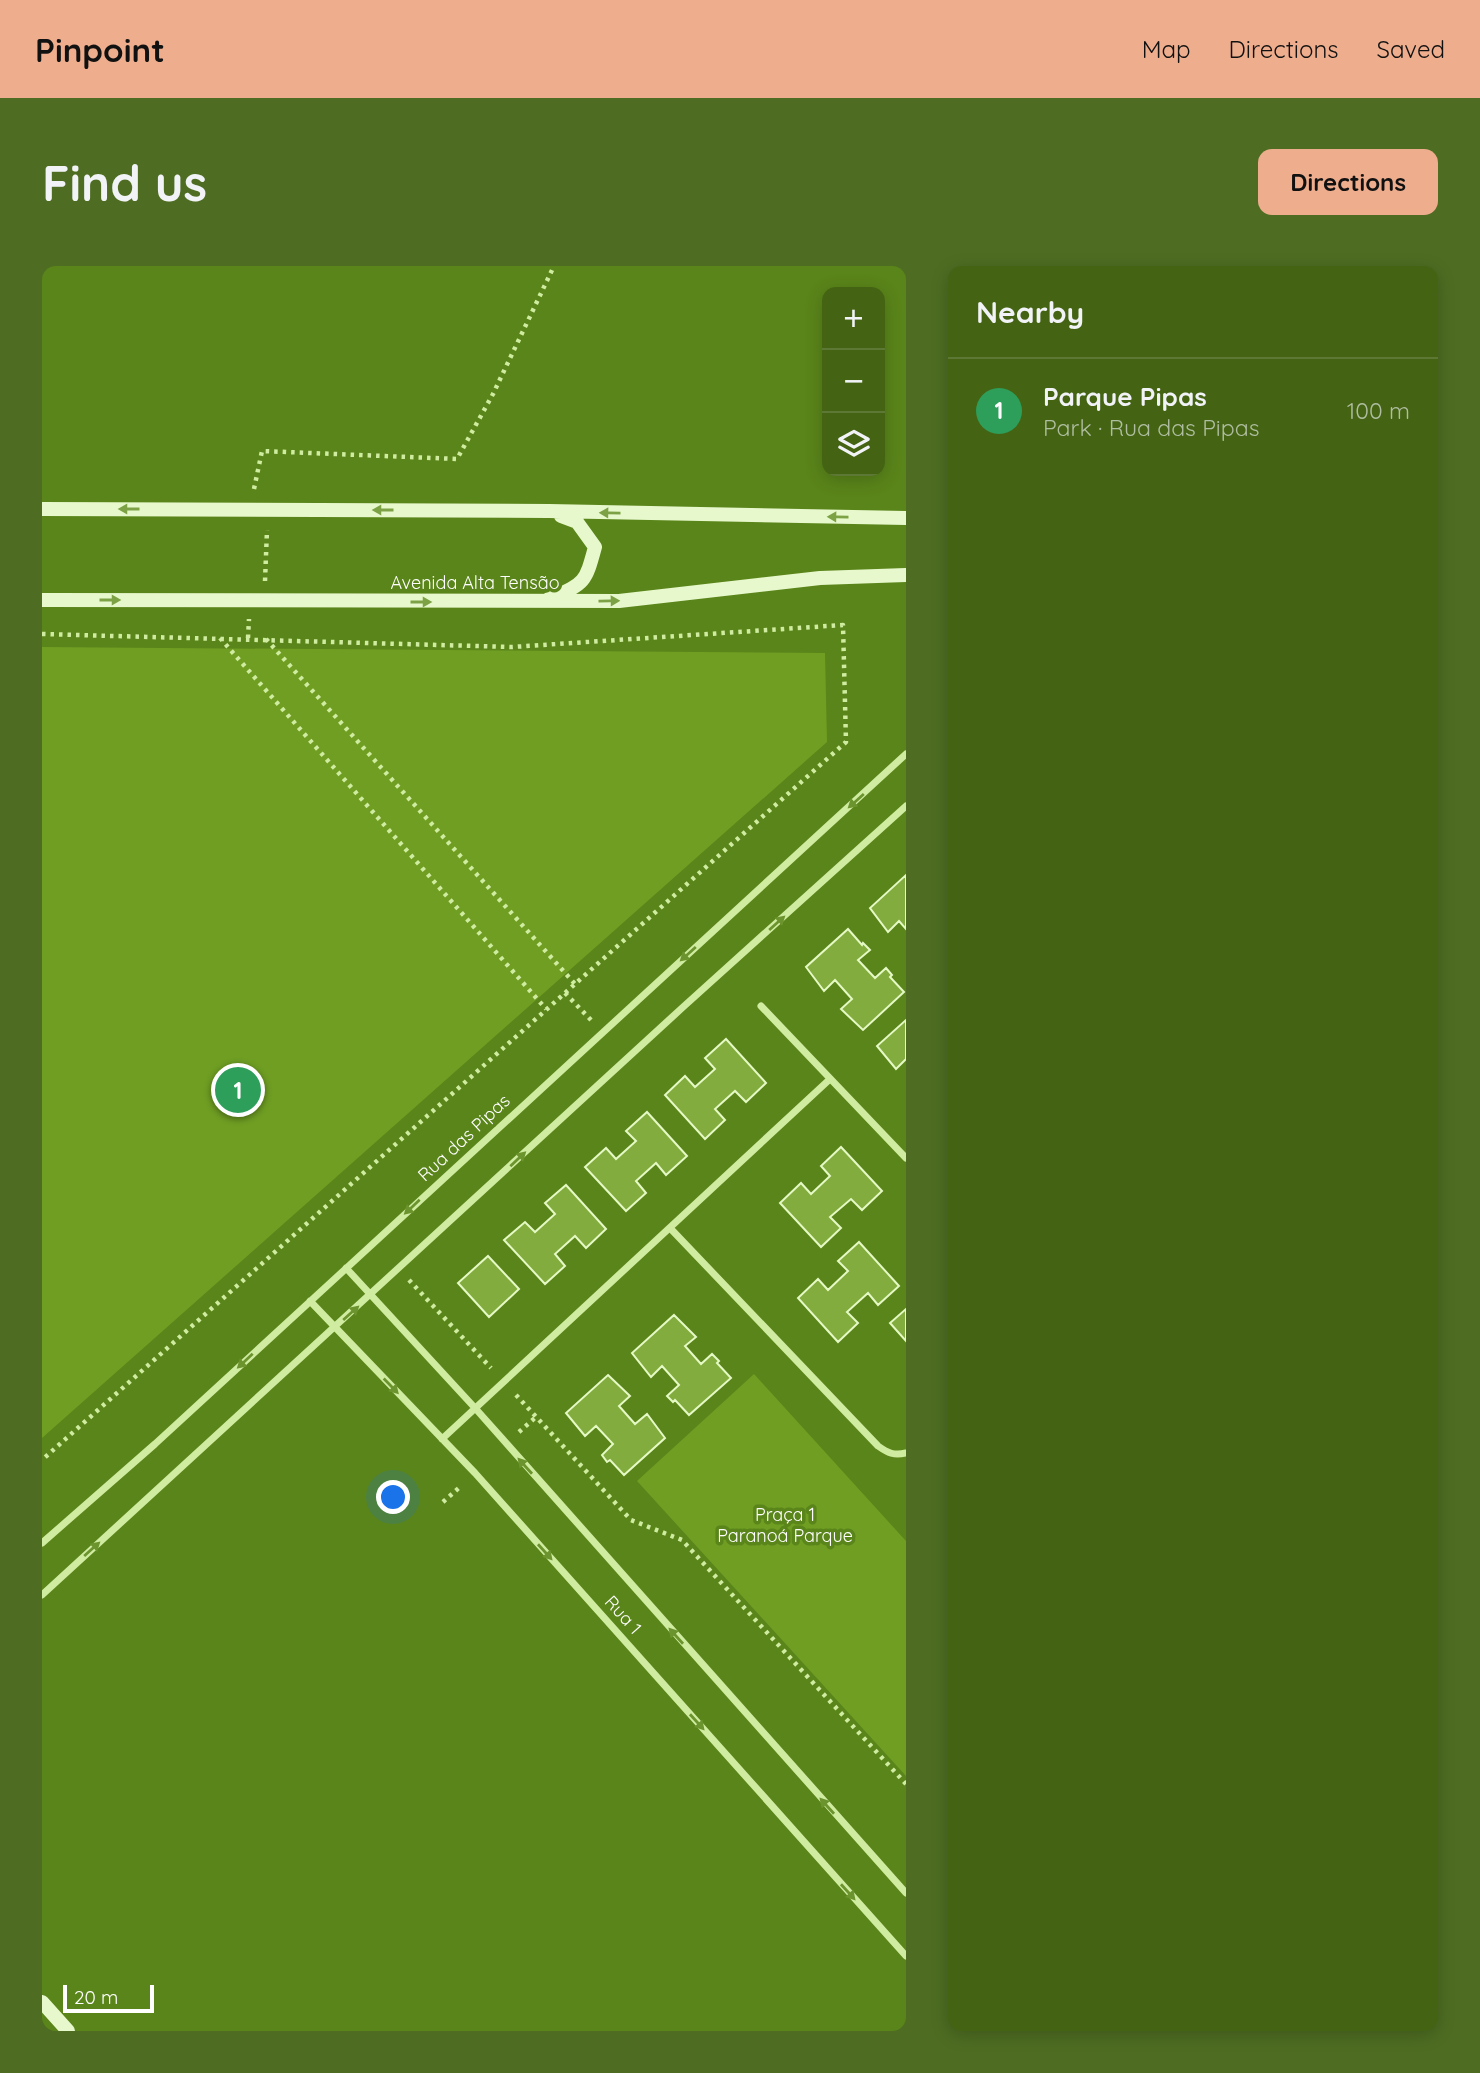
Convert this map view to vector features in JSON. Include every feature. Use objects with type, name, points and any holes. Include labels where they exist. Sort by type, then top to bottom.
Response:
[{"type":"street","points":[[42,509],[268,509],[906,518]]},
{"type":"street","points":[[541,602],[573,588],[587,577],[595,547],[578,522],[549,512]]},
{"type":"street","name":"Avenida Alta Tensão","points":[[42,600],[620,601],[820,578],[906,575]]},
{"type":"street","name":"Rua das Pipas","points":[[42,1543],[906,754]]},
{"type":"street","points":[[42,1595],[906,806]]},
{"type":"street","points":[[761,1006],[906,1158]]},
{"type":"street","points":[[442,1439],[830,1079]]},
{"type":"street","points":[[670,1228],[878,1446],[888,1453],[906,1453]]},
{"type":"street","name":"Rua 1","points":[[346,1268],[906,1893]]},
{"type":"street","name":"Rua 1","points":[[310,1301],[475,1473],[906,1956]]},
{"type":"street","points":[[42,2002],[68,2031]]},
{"type":"path","points":[[249,509],[262,450],[457,459],[493,394],[554,266]]},
{"type":"path","points":[[264,601],[268,509]]},
{"type":"path","points":[[42,634],[513,647],[843,625],[846,742],[42,1460]]},
{"type":"path","points":[[219,637],[546,1009]]},
{"type":"path","points":[[266,639],[575,984]]},
{"type":"path","points":[[565,993],[602,1032]]},
{"type":"path","points":[[418,1271],[408,1280],[631,1520],[682,1540],[906,1784]]},
{"type":"path","points":[[443,1502],[475,1473]]},
{"type":"green space","points":[[42,647],[825,653],[827,742],[42,1438]]},
{"type":"green space","name":"Praça 1 Paranoá Parque","points":[[754,1374],[906,1541],[906,1776],[637,1481]]},
{"type":"building","points":[[906,875],[906,929],[899,921],[888,932],[870,908]]},
{"type":"building","points":[[848,929],[870,950],[858,960],[875,978],[886,968],[892,975],[890,977],[904,992],[863,1030],[841,1009],[852,999],[835,980],[824,991],[806,967]]},
{"type":"building","points":[[906,1020],[906,1059],[896,1069],[877,1046]]},
{"type":"building","points":[[726,1039],[766,1083],[746,1102],[735,1091],[715,1109],[725,1120],[705,1139],[665,1095],[685,1076],[695,1087],[715,1069],[705,1058]]},
{"type":"building","points":[[647,1112],[687,1156],[666,1175],[656,1163],[636,1181],[646,1193],[626,1211],[585,1167],[606,1148],[616,1159],[636,1141],[626,1131]]},
{"type":"building","points":[[841,1147],[882,1191],[862,1210],[851,1199],[830,1217],[841,1228],[821,1247],[780,1203],[801,1183],[811,1194],[830,1176],[821,1166]]},
{"type":"building","points":[[566,1185],[606,1229],[586,1248],[575,1236],[555,1254],[565,1266],[545,1284],[504,1240],[525,1222],[535,1232],[555,1214],[545,1203]]},
{"type":"building","points":[[859,1242],[899,1286],[878,1305],[868,1293],[847,1312],[858,1323],[838,1342],[798,1298],[818,1279],[828,1290],[848,1271],[838,1261]]},
{"type":"building","points":[[488,1256],[519,1289],[489,1317],[458,1283]]},
{"type":"building","points":[[906,1309],[906,1341],[890,1323]]},
{"type":"building","points":[[674,1315],[696,1337],[685,1346],[701,1364],[712,1354],[731,1378],[689,1415],[675,1400],[673,1402],[667,1396],[679,1385],[662,1366],[651,1377],[632,1353]]},
{"type":"building","points":[[608,1375],[630,1396],[619,1406],[635,1424],[647,1414],[665,1438],[624,1475],[602,1455],[613,1444],[596,1426],[585,1436],[566,1413]]},
{"type":"place","name":"Parque Pipas","points":[[238,1090]]}]
